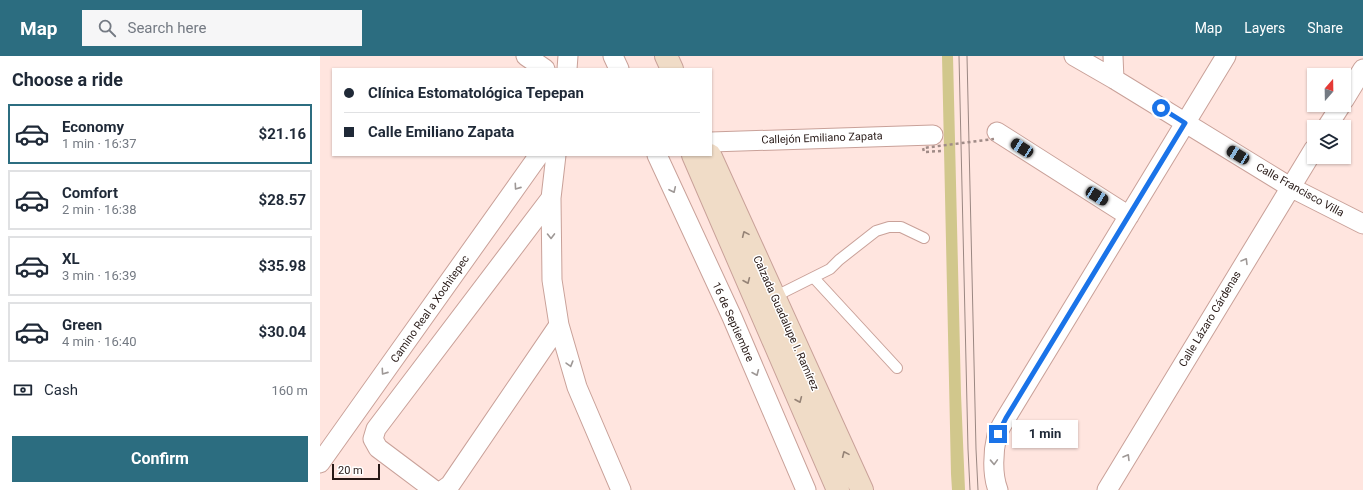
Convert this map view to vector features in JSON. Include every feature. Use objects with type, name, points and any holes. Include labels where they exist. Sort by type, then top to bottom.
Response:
[{"type":"main road","points":[[650,56],[656,68]]},
{"type":"main road","points":[[666,56],[672,68]]},
{"type":"main road","name":"Calzada Guadalupe I. Ramírez","points":[[693,156],[838,490]]},
{"type":"main road","name":"Calzada Guadalupe I. Ramírez","points":[[710,156],[862,490]]},
{"type":"street","points":[[526,56],[544,68]]},
{"type":"street","points":[[566,68],[568,56]]},
{"type":"street","points":[[613,56],[619,68]]},
{"type":"street","name":"Calle Francisco Villa","points":[[1074,56],[1290,187],[1363,224]]},
{"type":"street","points":[[1113,56],[1114,79]]},
{"type":"street","points":[[998,490],[996,485],[994,458],[998,434],[1006,418],[1226,56]]},
{"type":"street","points":[[1351,89],[1363,69]]},
{"type":"street","points":[[995,135],[1129,216]]},
{"type":"street","name":"Callejón Emiliano Zapata","points":[[712,142],[937,143]]},
{"type":"street","name":"Camino Real a Xochitepec","points":[[320,463],[539,156]]},
{"type":"street","points":[[556,156],[551,198],[552,280],[559,325],[577,387],[621,490]]},
{"type":"street","name":"16 de Septiembre","points":[[657,156],[732,317],[806,490]]},
{"type":"street","name":"Calle Lázaro Cárdenas","points":[[1107,490],[1307,160]]},
{"type":"street","points":[[434,490],[378,448],[373,439],[376,430],[551,198]]},
{"type":"street","points":[[443,490],[450,485],[559,325]]},
{"type":"lane","points":[[774,297],[830,270],[839,260],[876,231],[889,227],[901,227],[924,238]]},
{"type":"lane","points":[[814,278],[897,368]]},
{"type":"path","points":[[937,143],[924,152],[924,148],[995,135]]},
{"type":"shaded area","points":[[942,56],[953,56],[961,394],[965,490],[952,490],[951,474]]},
{"type":"tram line","points":[[959,56],[970,490]]},
{"type":"tram line","points":[[967,56],[978,490]]},
{"type":"route","points":[[998,434],[1006,418],[1185,123],[1161,108]]}]
